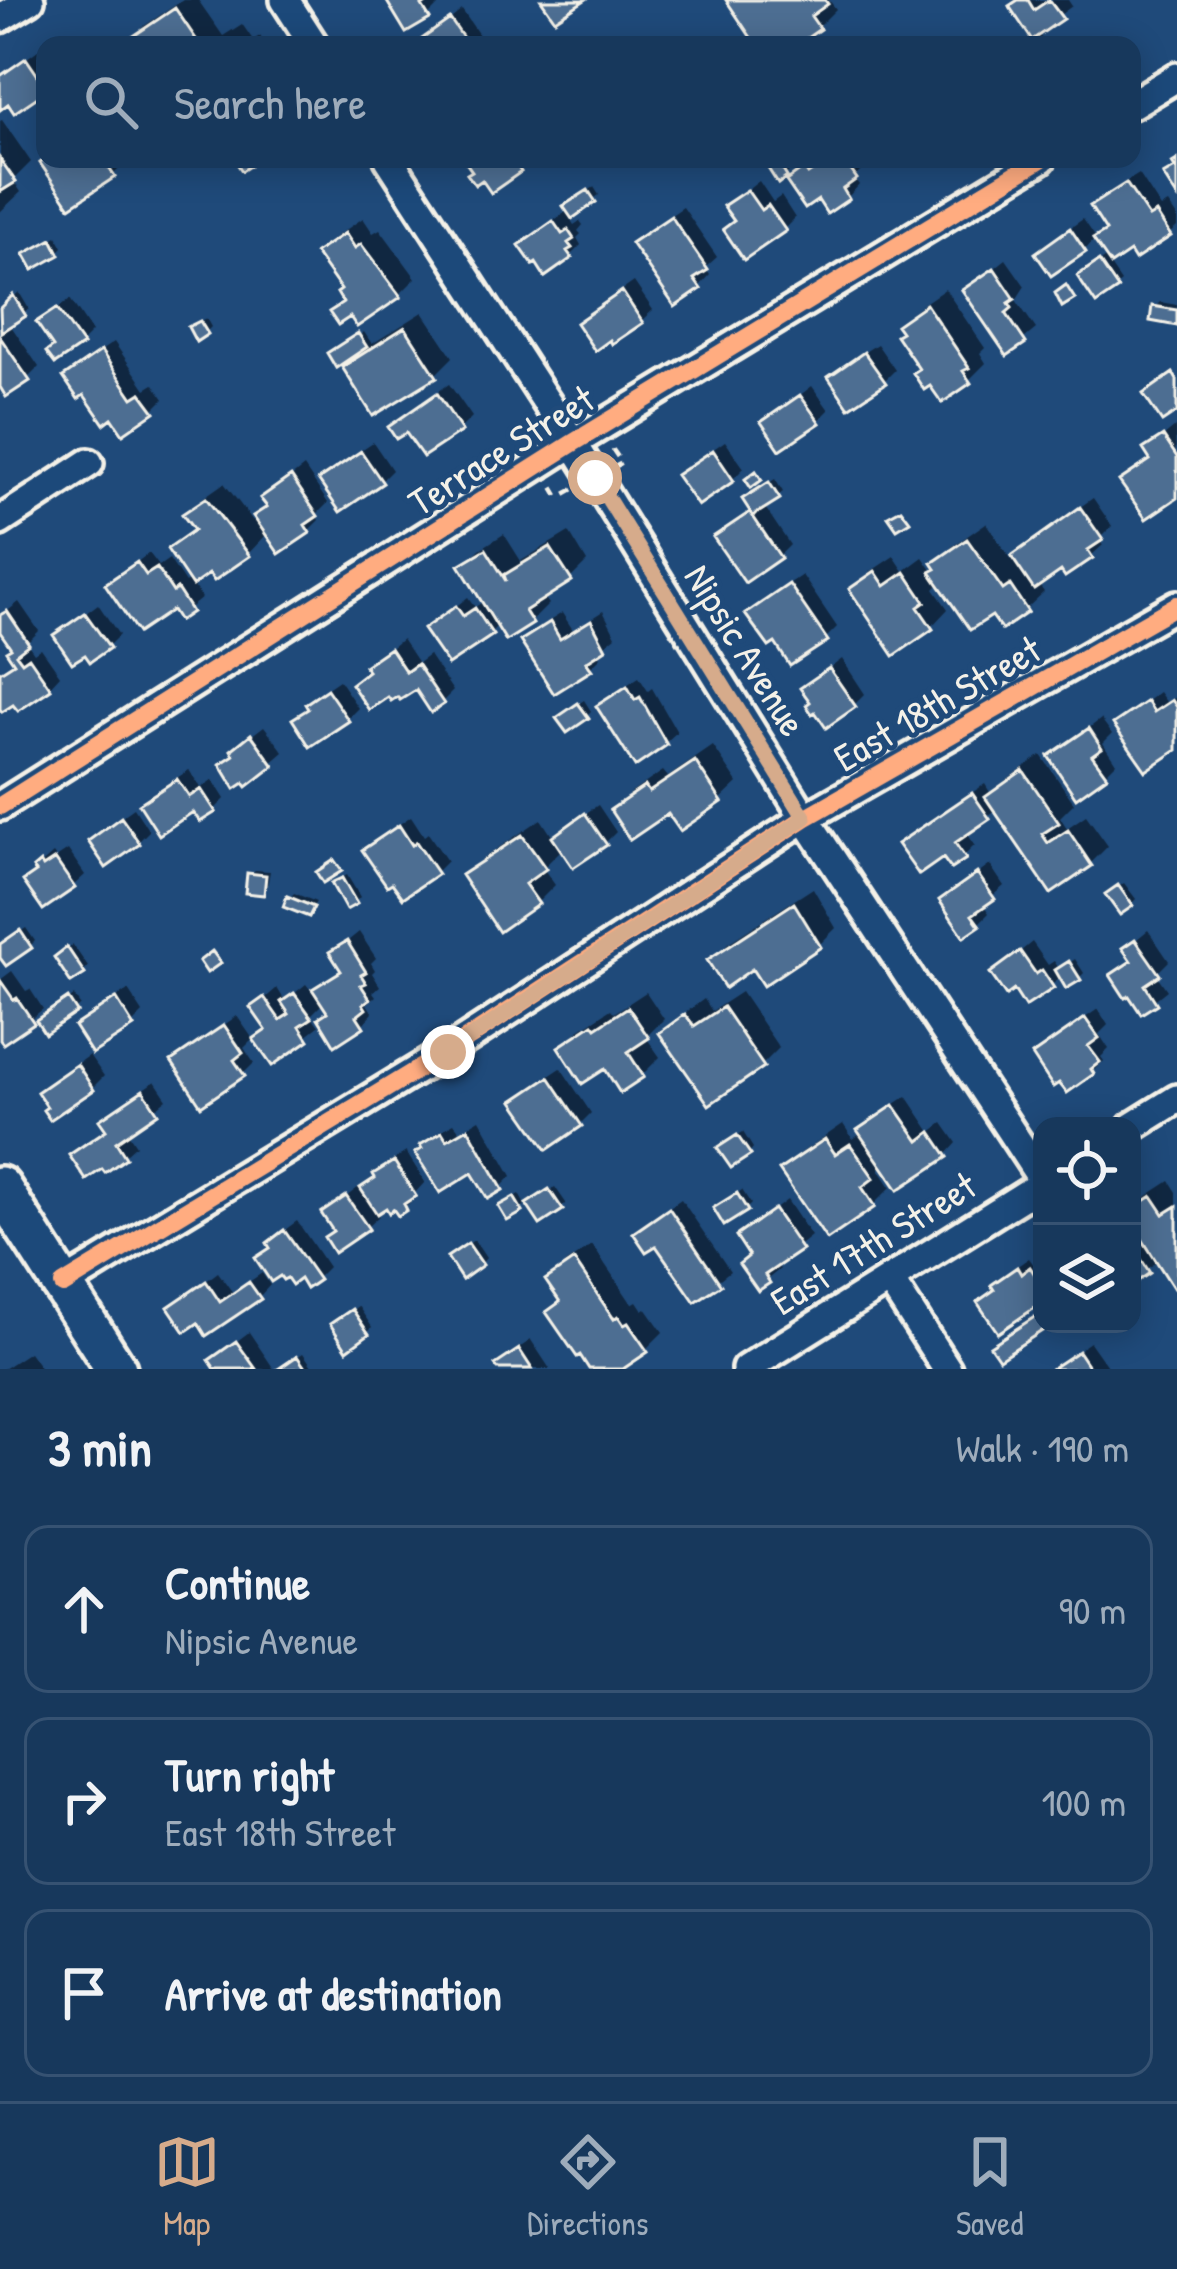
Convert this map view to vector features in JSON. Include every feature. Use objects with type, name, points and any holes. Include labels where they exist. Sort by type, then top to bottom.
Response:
[{"type":"main road","points":[[0,1187],[116,1369]]},
{"type":"street","points":[[0,19],[30,0]]},
{"type":"street","points":[[285,0],[308,36]]},
{"type":"street","points":[[1141,99],[1177,77]]},
{"type":"street","name":"Nipsic Avenue","points":[[395,168],[573,442],[805,818],[1033,1167]]},
{"type":"street","name":"Terrace Street","points":[[0,806],[573,442],[1026,168]]},
{"type":"street","points":[[0,521],[88,463]]},
{"type":"street","name":"East 18th Street","points":[[63,1286],[448,1052],[805,818],[1177,605]]},
{"type":"street","points":[[1141,1121],[1177,1099]]},
{"type":"street","name":"East 17th Street","points":[[746,1369],[1033,1187]]},
{"type":"street","points":[[889,1279],[947,1369]]},
{"type":"building","points":[[386,0],[431,0],[422,6],[430,19],[406,33]]},
{"type":"building","points":[[541,0],[585,0],[555,20]]},
{"type":"building","points":[[726,0],[825,0],[828,4],[811,16],[820,29],[810,36],[750,36]]},
{"type":"building","points":[[1028,0],[1034,10],[1049,0],[1063,19],[1038,36],[1029,36],[1009,6]]},
{"type":"building","points":[[175,8],[194,36],[133,36]]},
{"type":"building","points":[[450,19],[462,36],[426,36]]},
{"type":"building","points":[[26,58],[36,73],[36,98],[14,113],[8,104],[0,110],[0,76]]},
{"type":"building","points":[[0,159],[16,182],[0,192]]},
{"type":"building","points":[[1177,160],[1177,197],[1163,175],[1175,168],[1172,163]]},
{"type":"building","points":[[43,168],[109,168],[115,177],[70,207]]},
{"type":"building","points":[[470,168],[518,168],[521,172],[491,193],[482,180],[475,185],[467,174]]},
{"type":"building","points":[[768,168],[782,168],[787,177],[778,184]]},
{"type":"building","points":[[804,168],[808,174],[817,168],[849,168],[857,179],[843,189],[849,199],[827,214],[818,200],[805,209],[786,181]]},
{"type":"building","points":[[1126,183],[1149,217],[1156,213],[1171,236],[1135,260],[1130,252],[1111,265],[1093,239],[1106,231],[1090,206]]},
{"type":"building","points":[[588,190],[596,202],[572,219],[563,206]]},
{"type":"building","points":[[747,190],[761,210],[768,205],[786,231],[744,260],[723,229],[734,221],[723,206]]},
{"type":"building","points":[[671,216],[708,270],[694,279],[701,289],[675,307],[631,243]]},
{"type":"building","points":[[553,221],[562,234],[568,230],[574,239],[567,251],[572,258],[545,277],[519,245]]},
{"type":"building","points":[[1070,228],[1086,252],[1051,276],[1035,253]]},
{"type":"building","points":[[345,233],[355,248],[361,244],[401,297],[357,327],[350,317],[338,325],[329,312],[343,303],[337,293],[341,290],[315,253]]},
{"type":"building","points":[[52,239],[60,255],[33,270],[24,254]]},
{"type":"building","points":[[1099,261],[1118,289],[1096,304],[1077,276]]},
{"type":"building","points":[[994,268],[1015,299],[1006,313],[1026,343],[1007,356],[962,290]]},
{"type":"building","points":[[1066,285],[1075,299],[1062,307],[1055,293]]},
{"type":"building","points":[[622,291],[643,323],[595,351],[576,323]]},
{"type":"building","points":[[13,295],[26,316],[1,332],[0,308]]},
{"type":"building","points":[[926,304],[969,368],[963,371],[971,383],[942,403],[930,386],[924,390],[913,373],[919,369],[896,335],[901,332],[896,325]]},
{"type":"building","points":[[1152,306],[1177,310],[1177,326],[1150,321]]},
{"type":"building","points":[[57,308],[83,345],[55,364],[46,352],[53,347],[36,322]]},
{"type":"building","points":[[200,321],[208,334],[196,342],[188,327]]},
{"type":"building","points":[[405,327],[437,377],[373,416],[342,367]]},
{"type":"building","points":[[358,333],[367,347],[336,368],[327,353]]},
{"type":"building","points":[[0,337],[30,381],[6,397],[0,387]]},
{"type":"building","points":[[101,351],[133,398],[141,393],[155,412],[123,434],[112,418],[104,424],[84,395],[78,399],[63,377]]},
{"type":"building","points":[[864,352],[886,383],[849,408],[828,377]]},
{"type":"building","points":[[1173,373],[1177,412],[1162,422],[1143,394]]},
{"type":"building","points":[[437,393],[462,431],[423,457],[406,433],[396,439],[388,427]]},
{"type":"building","points":[[800,395],[820,423],[780,450],[761,422]]},
{"type":"building","points":[[1163,436],[1177,457],[1177,498],[1146,519],[1119,481],[1150,460],[1143,449]]},
{"type":"building","points":[[713,450],[734,481],[698,506],[676,475]]},
{"type":"building","points":[[361,451],[383,483],[340,512],[318,480]]},
{"type":"building","points":[[756,471],[762,480],[751,488],[745,479]]},
{"type":"building","points":[[291,476],[318,516],[305,525],[310,533],[279,554],[253,516],[267,507],[260,498]]},
{"type":"building","points":[[769,482],[780,499],[753,516],[742,499]]},
{"type":"building","points":[[206,498],[250,556],[214,581],[209,574],[192,586],[167,549],[194,530],[182,514]]},
{"type":"building","points":[[1080,507],[1103,540],[1088,550],[1093,558],[1065,577],[1061,571],[1034,590],[1011,556]]},
{"type":"building","points":[[901,509],[910,521],[897,529],[888,516]]},
{"type":"building","points":[[750,512],[781,558],[745,583],[713,537]]},
{"type":"building","points":[[967,539],[1003,590],[1010,585],[1028,612],[1002,630],[992,616],[970,630],[930,572],[936,569],[932,563]]},
{"type":"building","points":[[550,547],[572,581],[525,611],[533,624],[506,641],[459,565],[486,549],[506,581],[504,575]]},
{"type":"building","points":[[137,562],[146,575],[157,568],[192,612],[179,621],[172,610],[138,633],[105,584]]},
{"type":"building","points":[[875,571],[885,586],[905,572],[925,602],[918,607],[933,629],[894,656],[849,589]]},
{"type":"building","points":[[789,584],[828,641],[790,666],[775,643],[769,647],[745,614]]},
{"type":"building","points":[[456,606],[463,616],[475,608],[493,635],[448,665],[423,629]]},
{"type":"building","points":[[7,611],[29,644],[16,654],[22,662],[29,657],[51,689],[18,711],[13,705],[2,712],[0,672],[14,663],[0,632],[0,615]]},
{"type":"building","points":[[85,613],[110,648],[90,662],[85,655],[72,663],[53,635]]},
{"type":"building","points":[[591,620],[606,649],[586,662],[592,670],[554,694],[520,641],[550,622],[560,639]]},
{"type":"building","points":[[390,648],[406,672],[417,664],[444,704],[431,713],[416,690],[400,700],[388,697],[369,710],[351,684],[368,671],[364,666]]},
{"type":"building","points":[[829,668],[856,707],[826,728],[806,705],[810,702],[800,688]]},
{"type":"building","points":[[627,686],[635,700],[640,697],[667,745],[635,767],[596,706]]},
{"type":"building","points":[[327,689],[349,721],[310,747],[292,719]]},
{"type":"building","points":[[1172,700],[1177,707],[1177,750],[1146,771],[1113,724],[1147,701],[1154,712]]},
{"type":"building","points":[[578,703],[589,718],[567,733],[556,718]]},
{"type":"building","points":[[1089,728],[1102,748],[1092,755],[1107,776],[1076,798],[1048,756]]},
{"type":"building","points":[[251,734],[274,766],[247,787],[244,783],[235,789],[220,764]]},
{"type":"building","points":[[695,761],[722,802],[680,831],[668,814],[630,840],[610,810],[645,786],[649,792]]},
{"type":"building","points":[[1023,770],[1059,823],[1042,834],[1048,843],[1068,830],[1092,866],[1051,894],[985,797]]},
{"type":"building","points":[[177,779],[189,797],[201,789],[216,812],[200,822],[193,812],[159,835],[139,804]]},
{"type":"building","points":[[972,793],[990,819],[955,843],[966,859],[951,869],[943,858],[919,875],[897,844]]},
{"type":"building","points":[[585,813],[607,845],[573,868],[552,837]]},
{"type":"building","points":[[121,817],[140,844],[106,868],[88,841]]},
{"type":"building","points":[[399,825],[438,874],[403,898],[392,883],[387,886],[362,850]]},
{"type":"building","points":[[522,835],[546,869],[525,884],[539,904],[499,932],[461,875]]},
{"type":"building","points":[[55,859],[75,888],[43,910],[23,881],[36,872],[33,868],[40,862],[43,867]]},
{"type":"building","points":[[334,860],[342,871],[323,883],[316,872]]},
{"type":"building","points":[[247,873],[266,875],[264,895],[245,893]]},
{"type":"building","points":[[977,873],[995,899],[972,915],[980,926],[964,937],[939,900]]},
{"type":"building","points":[[342,878],[357,904],[346,910],[331,883]]},
{"type":"building","points":[[1118,885],[1133,906],[1120,915],[1105,894]]},
{"type":"building","points":[[287,896],[314,907],[309,917],[283,907]]},
{"type":"building","points":[[794,903],[821,947],[763,986],[752,969],[725,988],[707,960]]},
{"type":"building","points":[[20,930],[32,948],[6,966],[0,958],[0,944]]},
{"type":"building","points":[[1135,939],[1160,975],[1145,985],[1157,1004],[1141,1014],[1110,975],[1131,961],[1122,948]]},
{"type":"building","points":[[347,941],[366,972],[361,975],[366,983],[361,985],[370,999],[357,1016],[364,1027],[335,1046],[318,1018],[327,1012],[312,989],[341,971],[329,952]]},
{"type":"building","points":[[67,947],[85,974],[71,983],[54,957]]},
{"type":"building","points":[[212,951],[221,963],[207,973],[199,961]]},
{"type":"building","points":[[1020,951],[1036,974],[1042,970],[1054,988],[1025,1007],[1014,990],[1006,996],[990,973]]},
{"type":"building","points":[[1069,961],[1081,980],[1066,989],[1055,970]]},
{"type":"building","points":[[0,980],[34,1023],[3,1044],[0,1040]]},
{"type":"building","points":[[294,993],[312,1018],[300,1026],[309,1040],[272,1066],[253,1039],[266,1030],[250,1007],[264,997],[280,1020],[289,1014],[281,1002]]},
{"type":"building","points":[[68,998],[77,1012],[45,1034],[36,1020]]},
{"type":"building","points":[[116,998],[134,1027],[92,1054],[74,1026]]},
{"type":"building","points":[[628,1007],[649,1038],[628,1052],[644,1077],[620,1093],[605,1069],[582,1084],[558,1047]]},
{"type":"building","points":[[723,1007],[764,1067],[709,1105],[659,1033],[685,1014],[694,1026]]},
{"type":"building","points":[[1085,1018],[1099,1038],[1088,1046],[1100,1062],[1091,1069],[1094,1074],[1067,1093],[1059,1083],[1053,1087],[1032,1055]]},
{"type":"building","points":[[224,1025],[243,1053],[234,1060],[245,1076],[201,1106],[171,1061]]},
{"type":"building","points":[[77,1064],[94,1090],[50,1120],[37,1092]]},
{"type":"building","points":[[549,1077],[582,1126],[547,1150],[513,1101]]},
{"type":"building","points":[[143,1090],[158,1113],[116,1142],[126,1158],[86,1180],[69,1155],[106,1130],[99,1120]]},
{"type":"building","points":[[894,1105],[919,1141],[931,1132],[948,1157],[898,1190],[857,1130]]},
{"type":"building","points":[[468,1128],[503,1190],[488,1199],[472,1173],[440,1193],[415,1153],[442,1132],[447,1140]]},
{"type":"building","points":[[737,1135],[751,1155],[731,1168],[717,1148]]},
{"type":"building","points":[[825,1139],[835,1154],[850,1144],[874,1178],[862,1187],[875,1207],[827,1240],[779,1170]]},
{"type":"building","points":[[394,1161],[416,1196],[398,1216],[386,1208],[377,1214],[360,1188]]},
{"type":"building","points":[[549,1189],[563,1210],[540,1225],[526,1204]]},
{"type":"building","points":[[737,1193],[748,1211],[724,1226],[713,1208]]},
{"type":"building","points":[[346,1196],[369,1229],[334,1253],[324,1237],[333,1231],[321,1213]]},
{"type":"building","points":[[1152,1196],[1164,1214],[1177,1206],[1174,1289],[1141,1237],[1141,1203]]},
{"type":"building","points":[[514,1197],[523,1212],[507,1221],[498,1206]]},
{"type":"building","points":[[669,1208],[721,1285],[695,1302],[656,1246],[646,1252],[633,1233]]},
{"type":"building","points":[[774,1209],[802,1250],[765,1275],[770,1283],[758,1291],[739,1264],[749,1256],[736,1236]]},
{"type":"building","points":[[284,1230],[319,1280],[306,1289],[300,1279],[292,1285],[280,1276],[271,1282],[255,1258]]},
{"type":"building","points":[[468,1243],[483,1265],[462,1280],[447,1257]]},
{"type":"building","points":[[574,1260],[614,1319],[618,1316],[624,1325],[628,1323],[648,1352],[623,1369],[589,1369],[546,1312],[560,1302],[545,1280]]},
{"type":"building","points":[[1017,1267],[1021,1274],[1030,1267],[1033,1272],[1033,1309],[998,1333],[977,1302],[994,1290],[991,1285]]},
{"type":"building","points":[[206,1281],[220,1302],[249,1282],[261,1299],[206,1336],[198,1323],[185,1332],[168,1307]]},
{"type":"building","points":[[352,1309],[369,1334],[347,1350],[330,1324]]},
{"type":"building","points":[[1033,1318],[1033,1333],[1039,1333],[999,1359],[990,1346]]},
{"type":"building","points":[[236,1341],[256,1369],[215,1369],[209,1360]]},
{"type":"building","points":[[519,1349],[532,1369],[498,1369],[495,1365]]},
{"type":"building","points":[[1078,1351],[1090,1369],[1051,1369]]},
{"type":"building","points":[[297,1356],[306,1369],[278,1369]]},
{"type":"cycle path","points":[[0,806],[573,443],[1026,168]]},
{"type":"cycle path","points":[[63,1285],[448,1051],[805,818],[1177,605]]},
{"type":"route","points":[[448,1052],[805,818],[595,478]]}]
